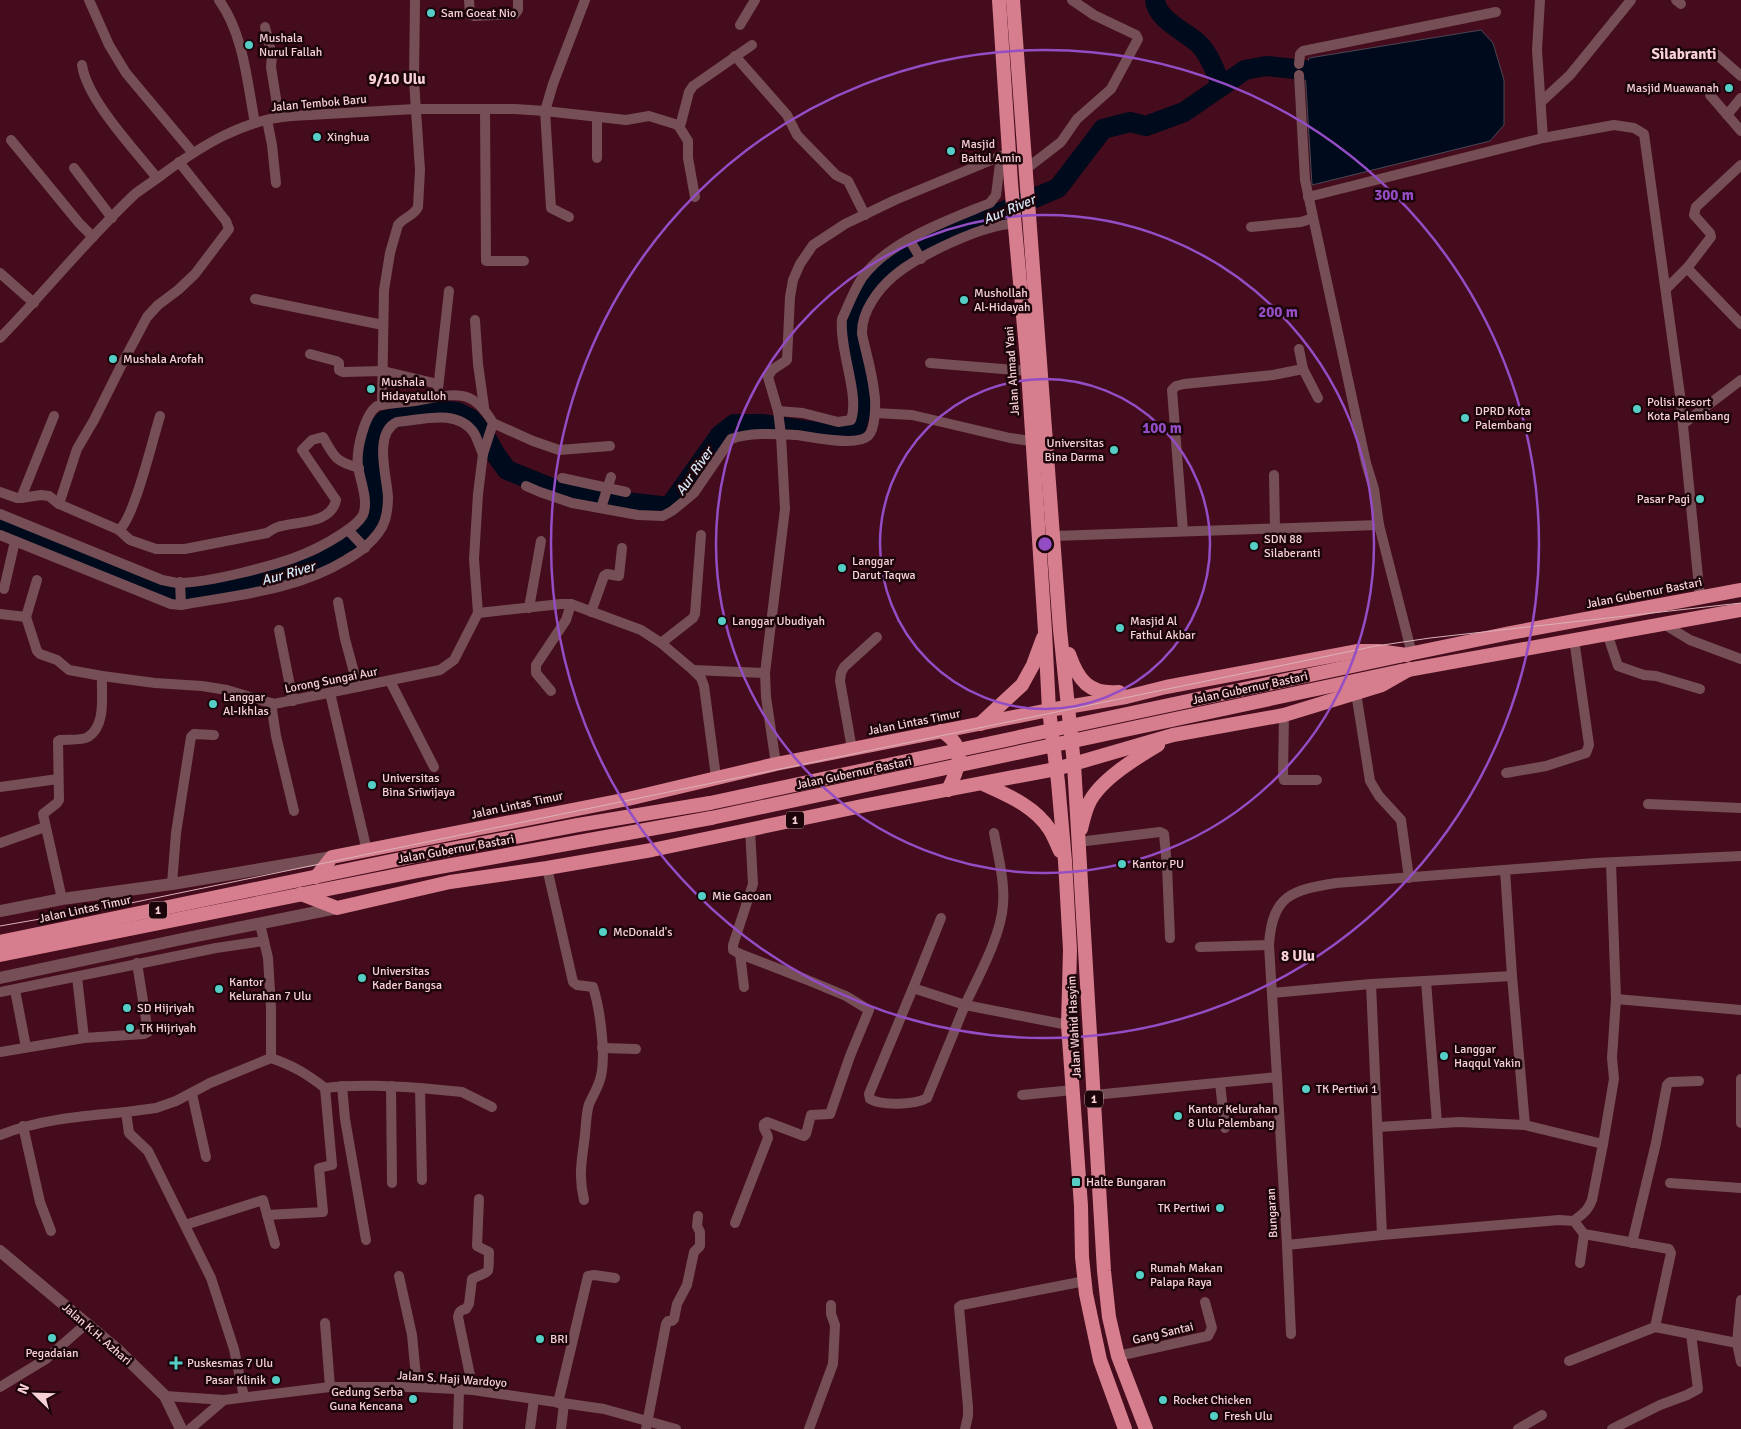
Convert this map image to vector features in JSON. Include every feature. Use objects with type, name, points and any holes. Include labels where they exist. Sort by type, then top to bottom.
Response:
[{"type":"highway","name":"Jalan Ahmad Yani","points":[[999,0],[1006,154],[1011,183],[1028,371],[1031,441],[1046,631],[1049,710]]},
{"type":"highway","points":[[1014,0],[1060,630],[1069,707]]},
{"type":"highway","name":"Jalan Gubernur Bastari","points":[[316,877],[578,825],[710,803],[1406,655],[1741,590]]},
{"type":"highway","name":"Jalan Gubernur Bastari","points":[[301,894],[711,818],[1406,670],[1741,610]]},
{"type":"highway","points":[[1060,630],[1074,669],[1080,679],[1092,689],[1101,692],[1114,692],[1166,687]]},
{"type":"highway","points":[[980,724],[1022,685],[1033,665],[1046,631]]},
{"type":"highway","name":"Jalan Gubernur Bastari","points":[[1069,707],[1358,651],[1378,651],[1406,655]]},
{"type":"highway","name":"Jalan Gubernur Bastari","points":[[1074,764],[1173,736],[1284,715],[1382,685],[1406,670]]},
{"type":"highway","points":[[1126,697],[1118,717],[1118,726],[1134,747]]},
{"type":"highway","name":"Jalan Lintas Timur","points":[[332,857],[672,789],[776,764],[1069,707]]},
{"type":"highway","name":"Jalan Wahid Hasyim","points":[[1069,707],[1104,1271],[1109,1317],[1118,1356],[1146,1429]]},
{"type":"highway","name":"Jalan Wahid Hasyim","points":[[1049,710],[1065,861],[1070,950],[1068,1025],[1082,1257],[1100,1360],[1125,1429]]},
{"type":"highway","points":[[942,732],[950,736],[956,743],[959,755],[958,766],[948,790]]},
{"type":"highway","points":[[1078,840],[1090,802],[1101,787],[1119,771],[1173,736]]},
{"type":"highway","name":"1","points":[[337,908],[450,882],[652,850],[1074,764]]},
{"type":"highway","points":[[983,784],[1018,801],[1039,816],[1050,830],[1065,861]]},
{"type":"highway","points":[[578,825],[586,806]]},
{"type":"highway","points":[[420,855],[430,838]]},
{"type":"highway","points":[[556,846],[584,862]]},
{"type":"highway","points":[[316,877],[332,857]]},
{"type":"highway","points":[[418,871],[450,882]]},
{"type":"highway","name":"Jalan Lintas Timur","points":[[0,942],[316,877]]},
{"type":"highway","points":[[301,894],[337,908]]},
{"type":"highway","name":"1","points":[[0,954],[301,894]]},
{"type":"street","points":[[89,0],[108,45],[126,73],[193,153]]},
{"type":"street","points":[[219,0],[232,19],[255,123]]},
{"type":"street","points":[[382,405],[384,290],[390,253],[398,225],[402,219],[416,212],[418,207],[420,170],[416,109],[415,0]]},
{"type":"street","points":[[469,0],[470,15],[474,16],[515,14],[518,10],[518,0]]},
{"type":"street","points":[[569,217],[551,208],[545,111],[553,84],[585,0]]},
{"type":"street","points":[[740,25],[754,0]]},
{"type":"street","points":[[1026,175],[1061,142],[1077,119],[1111,89],[1138,39],[1136,35],[1094,15],[1072,0]]},
{"type":"street","points":[[1540,0],[1537,50],[1543,138]]},
{"type":"street","points":[[1541,102],[1570,75],[1631,0]]},
{"type":"street","points":[[1406,655],[1379,525],[1374,489],[1366,463],[1304,180],[1300,54],[1303,51],[1496,12]]},
{"type":"street","points":[[265,27],[272,56],[271,67],[279,117]]},
{"type":"street","points":[[695,197],[688,158],[688,141],[678,125],[689,92],[693,86],[752,45]]},
{"type":"street","points":[[1716,54],[1741,76]]},
{"type":"street","points":[[735,56],[787,115],[797,135],[836,175],[848,181],[865,215]]},
{"type":"street","points":[[82,65],[92,92],[108,116],[157,178]]},
{"type":"street","points":[[1710,95],[1741,131]]},
{"type":"street","points":[[1727,115],[1741,98]]},
{"type":"street","name":"Jalan Tembok Baru","points":[[0,338],[90,235],[112,218],[136,194],[179,162],[217,138],[255,123],[279,117],[416,109],[485,109],[545,111],[626,120],[649,116],[678,125]]},
{"type":"street","points":[[485,109],[486,261],[524,261]]},
{"type":"street","points":[[597,118],[597,158]]},
{"type":"street","points":[[267,120],[276,183]]},
{"type":"street","points":[[1308,197],[1543,138],[1614,125],[1634,128],[1644,134],[1683,424],[1700,597]]},
{"type":"street","points":[[11,140],[90,235]]},
{"type":"street","points":[[776,764],[766,697],[765,673],[785,509],[781,434],[778,413],[768,377],[770,373],[787,360],[790,297],[793,280],[800,264],[813,245],[846,224],[895,200],[1006,154]]},
{"type":"street","points":[[778,413],[803,413],[838,422],[851,420],[852,393],[842,342],[842,320],[861,279],[882,256],[910,240],[990,203],[996,195],[1006,154]]},
{"type":"street","points":[[59,504],[77,449],[147,317],[158,305],[195,274],[228,229],[226,221],[179,162]]},
{"type":"street","points":[[1666,289],[1688,266],[1711,235],[1694,215],[1696,207],[1741,165]]},
{"type":"street","points":[[74,168],[112,218]]},
{"type":"street","points":[[1251,227],[1301,222],[1313,218]]},
{"type":"street","points":[[526,486],[572,503],[602,506],[638,515],[663,516],[672,512],[694,493],[731,438],[781,434],[837,440],[863,440],[870,434],[875,413],[875,392],[862,334],[862,326],[864,317],[875,298],[886,283],[920,256],[982,229],[1015,223]]},
{"type":"street","points":[[910,240],[920,256]]},
{"type":"street","points":[[1688,266],[1688,269],[1741,324]]},
{"type":"street","points":[[0,273],[32,301]]},
{"type":"street","points":[[437,396],[449,291]]},
{"type":"street","points":[[255,299],[383,325]]},
{"type":"street","points":[[475,320],[478,364],[484,407],[492,426],[484,452],[478,494],[474,559],[478,613],[571,604],[641,630],[661,643],[701,678],[704,686],[716,777]]},
{"type":"street","points":[[1299,349],[1303,368],[1318,398]]},
{"type":"street","points":[[310,354],[336,361],[343,372],[383,371],[438,384]]},
{"type":"street","points":[[930,363],[1028,371]]},
{"type":"street","points":[[1183,532],[1172,390],[1184,384],[1273,375],[1303,368]]},
{"type":"street","points":[[1683,424],[1741,380]]},
{"type":"street","points":[[0,536],[171,604],[181,595],[221,577],[279,564],[308,554],[350,532],[364,512],[365,504],[358,455],[366,422],[372,409],[382,405],[455,395],[469,398],[484,407]]},
{"type":"street","points":[[875,413],[912,415],[1010,438],[1031,441]]},
{"type":"street","points":[[21,498],[54,416]]},
{"type":"street","points":[[119,530],[124,526],[137,496],[160,416]]},
{"type":"street","points":[[0,514],[162,580],[181,595],[278,587],[307,578],[335,566],[377,534],[386,519],[388,498],[383,452],[385,436],[393,424],[440,417],[450,418],[462,422],[470,429],[484,452]]},
{"type":"street","points":[[492,426],[558,450],[610,446]]},
{"type":"street","points":[[0,492],[17,498],[49,496],[59,504],[119,530],[130,540],[156,550],[185,548],[267,533],[277,527],[315,520],[326,514],[335,505],[336,500],[302,450],[312,440],[322,437],[334,457],[342,463],[359,468]]},
{"type":"street","points":[[1274,475],[1275,528]]},
{"type":"street","points":[[602,506],[611,477]]},
{"type":"street","points":[[562,478],[606,491],[626,492]]},
{"type":"street","points":[[1054,536],[1379,525]]},
{"type":"street","points":[[350,532],[363,546]]},
{"type":"street","points":[[661,643],[695,614],[701,535]]},
{"type":"street","points":[[4,589],[15,541]]},
{"type":"street","points":[[529,608],[541,541]]},
{"type":"street","points":[[591,612],[604,576],[607,574],[620,576],[622,548]]},
{"type":"street","points":[[0,614],[26,617],[37,580]]},
{"type":"street","points":[[338,602],[344,639],[358,687]]},
{"type":"street","points":[[551,691],[536,673],[536,665],[566,620],[571,604]]},
{"type":"street","name":"Lorong Sungai Aur","points":[[26,617],[37,651],[40,654],[57,660],[69,670],[155,683],[202,686],[227,690],[271,703],[440,670],[454,660],[478,613]]},
{"type":"street","points":[[1662,623],[1690,640],[1741,659]]},
{"type":"street","points":[[279,630],[293,700]]},
{"type":"street","points":[[1606,633],[1618,666],[1644,675],[1656,676],[1700,689]]},
{"type":"street","points":[[852,749],[840,681],[841,672],[877,637]]},
{"type":"street","points":[[1506,773],[1556,764],[1588,751],[1589,745],[1574,639]]},
{"type":"street","points":[[693,670],[765,673]]},
{"type":"street","points":[[62,899],[43,813],[59,801],[59,740],[85,738],[90,735],[98,724],[101,712],[102,676]]},
{"type":"street","points":[[390,681],[434,767]]},
{"type":"street","points":[[330,693],[367,851]]},
{"type":"street","points":[[1356,694],[1370,781],[1379,796],[1402,820],[1409,878]]},
{"type":"street","points":[[271,703],[276,736],[294,811]]},
{"type":"street","points":[[1284,715],[1284,780],[1317,780]]},
{"type":"street","points":[[172,884],[176,833],[191,737],[194,734],[214,735]]},
{"type":"street","points":[[0,786],[58,779]]},
{"type":"street","points":[[1648,804],[1741,808]]},
{"type":"street","points":[[0,843],[45,827]]},
{"type":"street","points":[[735,1223],[768,1138],[764,1124],[767,1122],[804,1136],[812,1115],[830,1114],[850,1056],[869,1010],[846,996],[733,950],[732,947],[753,884],[750,829]]},
{"type":"street","points":[[1078,840],[1160,832],[1164,834],[1170,938]]},
{"type":"street","points":[[941,918],[869,1094],[870,1099],[876,1102],[900,1104],[926,1100],[930,1095],[994,939],[1004,906],[994,833]]},
{"type":"street","name":"Bungaran","points":[[1574,1221],[1559,1220],[1382,1234],[1287,1245],[1269,945],[1275,914],[1281,903],[1298,891],[1336,883],[1505,870],[1741,856]]},
{"type":"street","points":[[0,911],[62,899],[172,884],[332,857]]},
{"type":"street","points":[[1611,863],[1616,999],[1612,1058],[1613,1089],[1589,1208],[1574,1221],[1584,1234],[1670,1250],[1655,1327]]},
{"type":"street","points":[[547,868],[573,982],[577,985],[594,988],[599,1014],[602,1048],[601,1074],[588,1107],[580,1164],[580,1184],[584,1200]]},
{"type":"street","points":[[1505,870],[1524,1126]]},
{"type":"street","points":[[0,978],[337,908]]},
{"type":"street","points":[[260,924],[268,958],[271,1050]]},
{"type":"street","points":[[0,992],[137,963],[264,941]]},
{"type":"street","points":[[1200,947],[1269,945]]},
{"type":"street","points":[[740,954],[744,987]]},
{"type":"street","points":[[0,1052],[84,1038],[144,1034],[148,1032],[137,963]]},
{"type":"street","points":[[1272,993],[1371,984],[1512,976]]},
{"type":"street","points":[[77,977],[84,1038]]},
{"type":"street","points":[[1426,981],[1437,1124]]},
{"type":"street","points":[[1371,984],[1382,1234]]},
{"type":"street","points":[[913,988],[965,1006],[1068,1025]]},
{"type":"street","points":[[15,990],[26,1047]]},
{"type":"street","points":[[1616,999],[1741,1010]]},
{"type":"street","points":[[602,1048],[636,1049]]},
{"type":"street","points":[[267,1215],[323,1212],[320,1168],[332,1165],[325,1088],[308,1074],[271,1050]]},
{"type":"street","points":[[0,1135],[23,1126],[58,1119],[156,1108],[192,1094],[271,1050]]},
{"type":"street","points":[[1094,1095],[1277,1077]]},
{"type":"street","points":[[1741,1079],[1741,1118]]},
{"type":"street","points":[[1632,1243],[1655,1149],[1666,1085],[1669,1082],[1699,1081]]},
{"type":"street","points":[[1220,1083],[1225,1128]]},
{"type":"street","points":[[342,1086],[345,1119],[366,1240]]},
{"type":"street","points":[[325,1088],[391,1086],[462,1092],[492,1107]]},
{"type":"street","points":[[391,1086],[392,1183]]},
{"type":"street","points":[[420,1088],[422,1180]]},
{"type":"street","points":[[1022,1095],[1073,1090]]},
{"type":"street","points":[[192,1094],[206,1157]]},
{"type":"street","points":[[126,1112],[129,1134],[148,1151],[211,1278],[234,1349],[244,1397]]},
{"type":"street","points":[[1378,1127],[1459,1122],[1524,1126],[1603,1144]]},
{"type":"street","points":[[23,1126],[40,1202],[51,1231]]},
{"type":"street","points":[[1670,1183],[1741,1188]]},
{"type":"street","points":[[472,1390],[458,1313],[466,1309],[472,1279],[489,1271],[489,1252],[477,1246],[479,1199]]},
{"type":"street","points":[[185,1225],[263,1200],[275,1244]]},
{"type":"street","points":[[647,1425],[666,1324],[674,1319],[677,1304],[687,1285],[694,1252],[700,1246],[700,1232],[697,1226],[698,1216]]},
{"type":"street","points":[[1580,1263],[1584,1234]]},
{"type":"street","points":[[1287,1245],[1291,1334]]},
{"type":"street","name":"Jalan K.H. Azhari","points":[[0,1251],[118,1350],[165,1396],[181,1429]]},
{"type":"street","points":[[399,1276],[412,1335],[418,1387]]},
{"type":"street","points":[[562,1429],[561,1404],[588,1276],[615,1278]]},
{"type":"street","points":[[965,1429],[968,1407],[959,1307],[1085,1281]]},
{"type":"street","points":[[1741,1300],[1737,1343],[1741,1362]]},
{"type":"street","name":"Gang Santai","points":[[1118,1356],[1208,1336],[1212,1328],[1205,1302]]},
{"type":"street","points":[[808,1429],[833,1364],[835,1325],[831,1314],[831,1305]]},
{"type":"street","points":[[0,1387],[46,1359],[86,1324]]},
{"type":"street","points":[[325,1324],[330,1387]]},
{"type":"street","points":[[1569,1361],[1655,1327],[1737,1343]]},
{"type":"street","points":[[1612,1429],[1660,1405],[1687,1396],[1698,1389],[1691,1334]]},
{"type":"street","name":"Jalan S. Haji Wardoyo","points":[[165,1396],[224,1400],[330,1387],[418,1387],[472,1390],[604,1409],[647,1425],[676,1429]]},
{"type":"street","points":[[458,1429],[459,1390]]},
{"type":"street","points":[[530,1429],[534,1398]]},
{"type":"street","points":[[190,1429],[224,1400]]},
{"type":"street","points":[[1518,1429],[1542,1415]]},
{"type":"water","points":[[1481,30],[1493,43],[1504,80],[1504,125],[1490,141],[1312,185],[1305,70],[1309,58]]},
{"type":"waterway","points":[[1155,0],[1160,13],[1172,25],[1203,48],[1222,86]]},
{"type":"waterway","name":"Aur River","points":[[0,529],[92,562],[176,597],[203,594],[279,576],[319,564],[350,545],[366,532],[373,514],[374,483],[370,462],[372,435],[385,420],[440,410],[457,412],[471,419],[484,434],[507,470],[559,491],[608,500],[669,507],[720,435],[734,424],[762,424],[846,434],[856,428],[865,397],[854,362],[850,333],[865,297],[881,276],[908,256],[945,236],[1058,188],[1103,129],[1130,122],[1146,126],[1184,112],[1245,70],[1266,66],[1305,70]]},
{"type":"tram line","points":[[0,926],[126,904],[1376,646],[1430,638],[1741,603]]},
{"type":"place","name":"Sam Goeat Nio","points":[[431,13]]},
{"type":"place","name":"Mushala Nurul Fallah","points":[[249,45]]},
{"type":"place","name":"Masjid Muawanah","points":[[1729,88]]},
{"type":"place","name":"Xinghua","points":[[317,137]]},
{"type":"place","name":"Masjid Baitul Amin","points":[[951,151]]},
{"type":"place","name":"Mushollah Al-Hidayah","points":[[964,300]]},
{"type":"place","name":"Mushala Arofah","points":[[113,359]]},
{"type":"place","name":"Mushala Hidayatulloh","points":[[371,389]]},
{"type":"place","name":"Polisi Resort Kota Palembang","points":[[1637,409]]},
{"type":"place","name":"DPRD Kota Palembang","points":[[1465,418]]},
{"type":"place","name":"Universitas Bina Darma","points":[[1114,450]]},
{"type":"place","name":"Pasar Pagi","points":[[1700,499]]},
{"type":"place","name":"SDN 88 Silaberanti","points":[[1254,546]]},
{"type":"place","name":"Langgar Darut Taqwa","points":[[842,568]]},
{"type":"place","name":"Langgar Ubudiyah","points":[[722,621]]},
{"type":"place","name":"Masjid Al Fathul Akbar","points":[[1120,628]]},
{"type":"place","name":"Langgar Al-Ikhlas","points":[[213,704]]},
{"type":"place","name":"Universitas Bina Sriwijaya","points":[[372,785]]},
{"type":"place","name":"Kantor PU","points":[[1122,864]]},
{"type":"place","name":"Mie Gacoan","points":[[702,896]]},
{"type":"place","name":"McDonald's","points":[[603,932]]},
{"type":"place","name":"Universitas Kader Bangsa","points":[[362,978]]},
{"type":"place","name":"Kantor Kelurahan 7 Ulu","points":[[219,989]]},
{"type":"place","name":"SD Hijriyah","points":[[127,1008]]},
{"type":"place","name":"TK Hijriyah","points":[[130,1028]]},
{"type":"place","name":"Langgar Haqqul Yakin","points":[[1444,1056]]},
{"type":"place","name":"TK Pertiwi 1","points":[[1306,1089]]},
{"type":"place","name":"Kantor Kelurahan 8 Ulu Palembang","points":[[1178,1116]]},
{"type":"place","name":"Halte Bungaran","points":[[1076,1182]]},
{"type":"place","name":"TK Pertiwi","points":[[1220,1208]]},
{"type":"place","name":"Rumah Makan Palapa Raya","points":[[1140,1275]]},
{"type":"place","name":"Pegadaian","points":[[52,1338]]},
{"type":"place","name":"BRI","points":[[540,1339]]},
{"type":"place","name":"Puskesmas 7 Ulu","points":[[176,1363]]},
{"type":"place","name":"Pasar Klinik","points":[[276,1380]]},
{"type":"place","name":"Gedung Serba Guna Kencana","points":[[413,1399]]},
{"type":"place","name":"Rocket Chicken","points":[[1163,1400]]},
{"type":"place","name":"Fresh Ulu","points":[[1214,1416]]},
{"type":"district","name":"Silabranti","points":[[1684,54]]},
{"type":"district","name":"9/10 Ulu","points":[[397,79]]},
{"type":"district","name":"8 Ulu","points":[[1298,956]]}]
